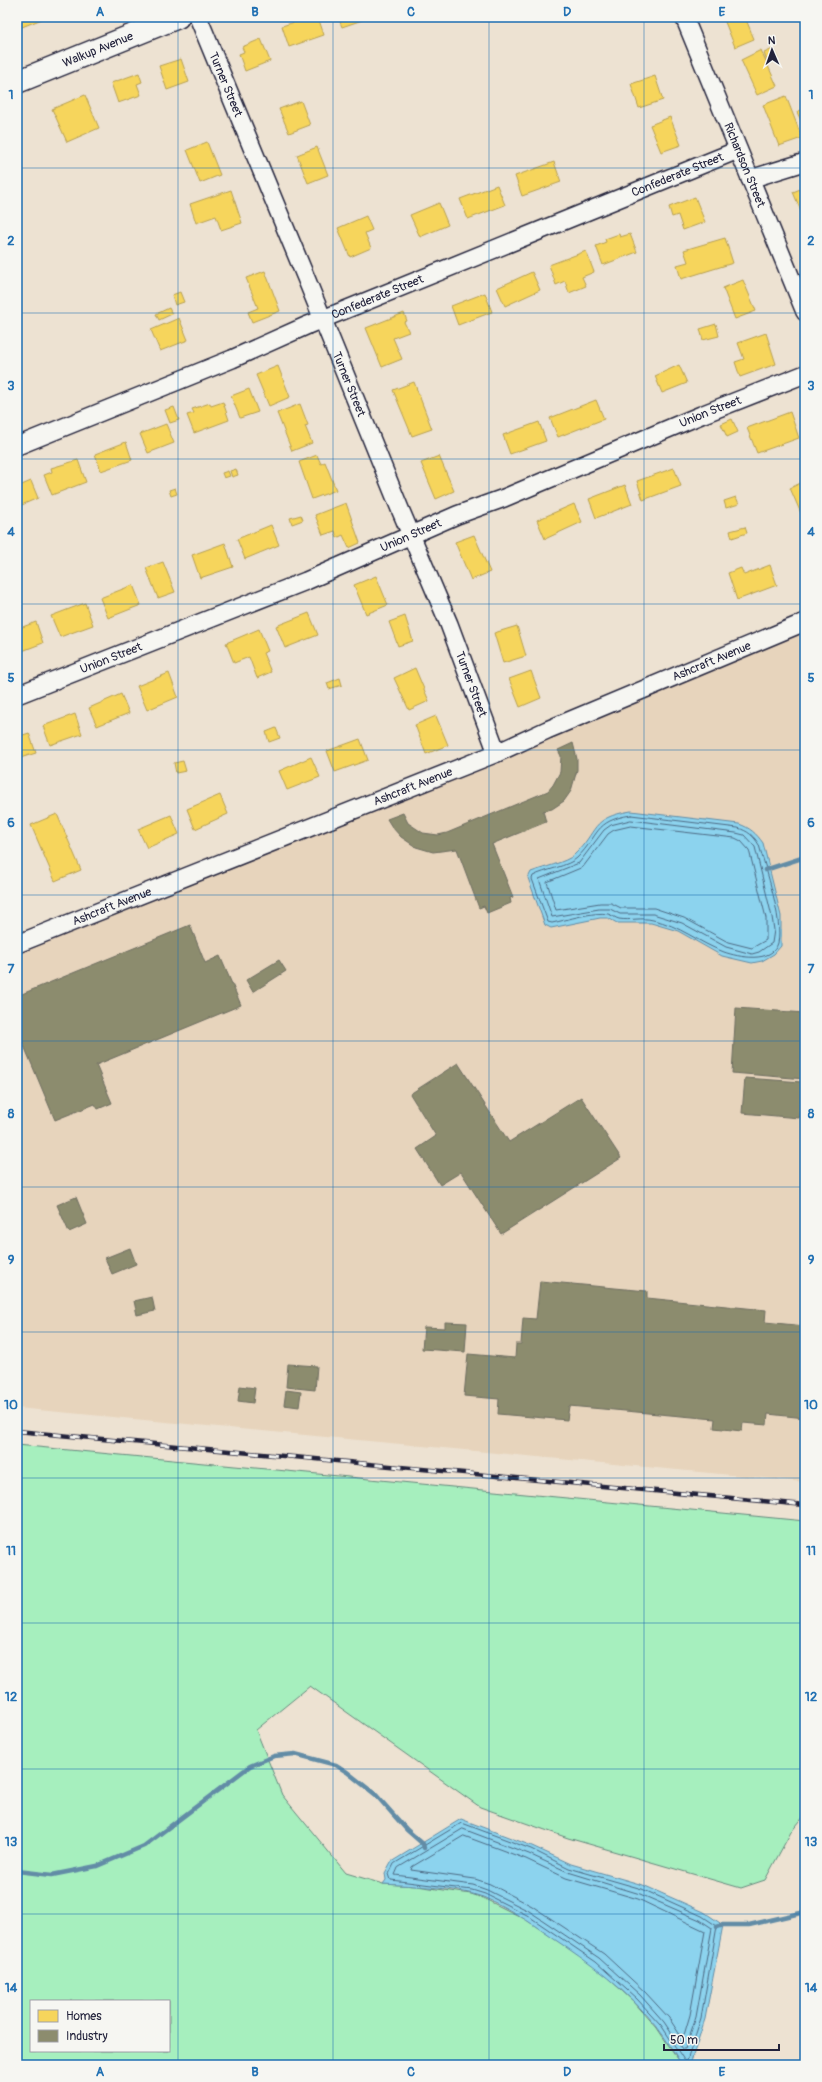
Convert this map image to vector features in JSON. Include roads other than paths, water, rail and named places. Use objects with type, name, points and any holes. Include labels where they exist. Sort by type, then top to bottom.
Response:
[{"type":"street","name":"Walkup Avenue","points":[[17,82],[178,17]]},
{"type":"street","name":"Turner Street","points":[[198,17],[449,624],[497,753]]},
{"type":"street","name":"Richardson Street","points":[[684,17],[805,312]]},
{"type":"street","name":"Confederate Street","points":[[17,446],[225,362],[322,319],[738,150]]},
{"type":"street","points":[[750,179],[805,162]]},
{"type":"street","name":"Union Street","points":[[17,695],[306,581],[411,534],[805,374]]},
{"type":"street","name":"Ashcraft Avenue","points":[[17,944],[497,753],[546,730],[805,622]]},
{"type":"water","points":[[631,811],[739,824],[750,829],[755,834],[763,843],[781,916],[781,946],[774,954],[762,961],[752,963],[722,956],[678,931],[651,923],[617,923],[608,918],[600,918],[551,928],[545,925],[528,878],[531,872],[571,858],[582,847],[601,822],[608,817]]},
{"type":"water","points":[[461,1819],[532,1846],[571,1864],[643,1885],[704,1912],[723,1925],[705,2019],[690,2065],[682,2065],[657,2027],[621,1989],[580,1957],[518,1915],[483,1897],[460,1891],[383,1884],[386,1880],[385,1873],[391,1862]]},
{"type":"waterway","points":[[765,870],[805,857]]},
{"type":"waterway","points":[[17,1871],[52,1875],[97,1866],[144,1846],[250,1766],[274,1756],[295,1754],[336,1765],[347,1772],[376,1795],[407,1830],[423,1844],[424,1848]]},
{"type":"waterway","points":[[717,1927],[723,1925],[749,1925],[805,1912]]},
{"type":"railway","points":[[17,1431],[805,1505]]}]
